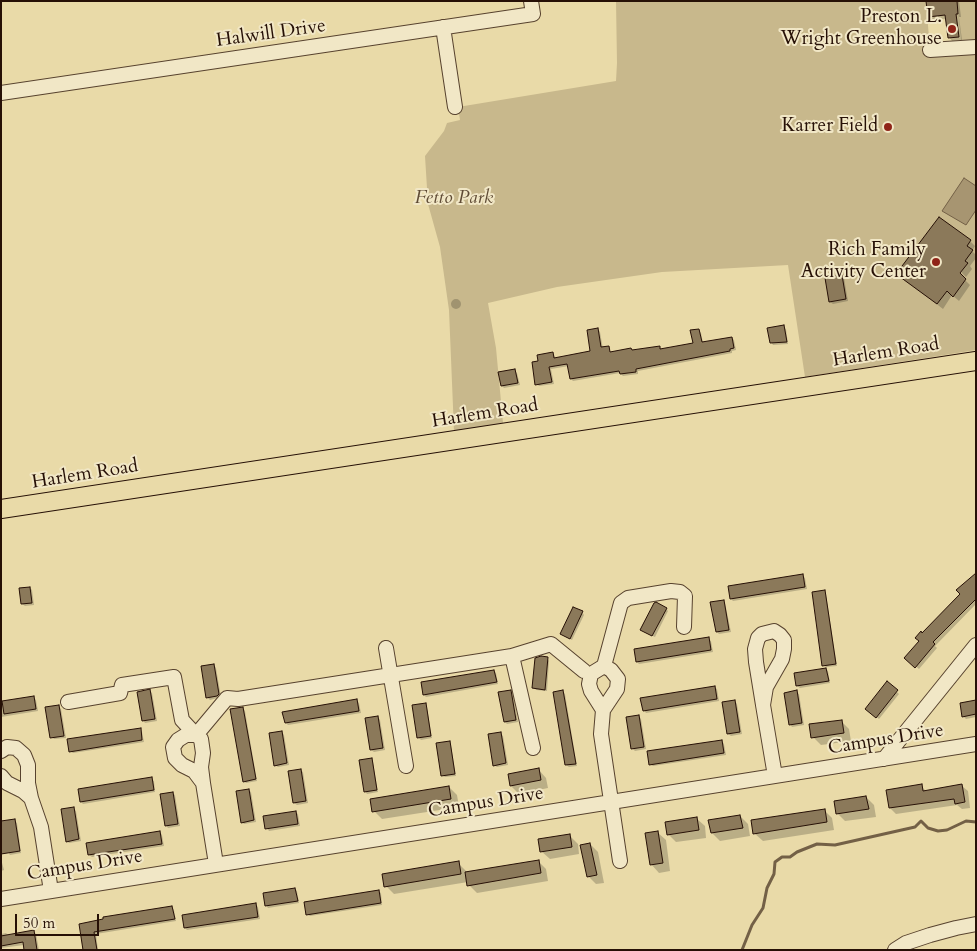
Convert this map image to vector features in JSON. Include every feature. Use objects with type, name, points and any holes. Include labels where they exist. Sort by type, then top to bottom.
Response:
[{"type":"main road","name":"Harlem Road","points":[[1,509],[976,361]]},
{"type":"street","name":"Halwill Drive","points":[[1,93],[533,14],[532,1]]},
{"type":"street","points":[[443,27],[455,108]]},
{"type":"street","points":[[930,50],[976,47]]},
{"type":"street","points":[[603,710],[591,691],[589,684],[591,674],[604,666],[621,603],[628,598],[671,591],[680,592],[685,596],[684,627]]},
{"type":"street","points":[[203,783],[194,771],[182,765],[175,758],[173,747],[186,734],[196,734],[227,698],[238,699],[512,656],[551,644],[584,671]]},
{"type":"street","points":[[884,759],[976,644]]},
{"type":"street","points":[[386,648],[406,766]]},
{"type":"street","points":[[512,656],[532,748]]},
{"type":"street","points":[[604,666],[611,670],[618,679],[617,689],[603,710],[601,734],[620,861]]},
{"type":"street","points":[[68,702],[120,693],[122,686],[174,677],[182,720],[200,739],[203,753],[201,768],[216,864]]},
{"type":"street","points":[[763,705],[775,776]]},
{"type":"street","name":"Campus Drive","points":[[1,899],[976,744]]},
{"type":"street","points":[[1,751],[7,747],[16,748],[24,755],[28,765],[28,783],[41,827],[51,891]]},
{"type":"street","points":[[1,776],[7,783],[31,798]]},
{"type":"street","points":[[895,950],[930,935],[976,924]]},
{"type":"green space","name":"Fetto Park","points":[[616,1],[926,1],[930,50],[962,47],[957,1],[976,1],[976,350],[805,377],[788,265],[662,272],[557,287],[488,303],[496,348],[503,423],[454,431],[449,310],[440,247],[428,204],[425,156],[444,131],[447,123],[460,120],[458,107],[616,81]]},
{"type":"shaded area","points":[[964,178],[976,186],[976,210],[966,225],[942,211]]},
{"type":"building","points":[[926,1],[957,1],[958,14],[956,14],[959,37],[948,38],[945,15],[928,17]]},
{"type":"building","name":"Rich Family Activity Center","points":[[939,217],[971,240],[967,246],[973,250],[965,261],[968,263],[960,273],[966,279],[953,297],[947,291],[937,304],[896,274]]},
{"type":"building","points":[[842,275],[846,299],[829,302],[825,278]]},
{"type":"building","points":[[784,325],[787,342],[770,343],[767,328]]},
{"type":"building","points":[[598,328],[601,347],[609,346],[610,352],[660,346],[660,349],[693,343],[690,330],[699,329],[702,342],[732,337],[734,348],[730,349],[730,351],[636,369],[636,372],[620,374],[619,371],[570,379],[567,364],[549,367],[552,382],[535,385],[532,362],[538,361],[537,355],[553,352],[554,358],[590,351],[587,330]]},
{"type":"building","points":[[515,369],[518,383],[501,386],[498,372]]},
{"type":"building","points":[[976,573],[976,599],[933,642],[935,644],[915,668],[904,658],[919,641],[915,638],[960,594],[956,590]]},
{"type":"building","points":[[803,574],[805,587],[730,599],[728,586]]},
{"type":"building","points":[[30,587],[32,603],[21,604],[19,588]]},
{"type":"building","points":[[825,590],[836,664],[822,666],[812,592]]},
{"type":"building","points":[[724,600],[729,630],[716,632],[710,602]]},
{"type":"building","points":[[656,602],[667,608],[652,636],[640,630]]},
{"type":"building","points":[[573,607],[583,611],[570,639],[560,634]]},
{"type":"building","points":[[709,637],[711,650],[636,662],[634,649]]},
{"type":"building","points":[[541,656],[548,657],[545,690],[532,688],[535,658]]},
{"type":"building","points":[[214,664],[219,694],[206,698],[201,666]]},
{"type":"building","points":[[826,668],[829,681],[796,686],[794,673]]},
{"type":"building","points":[[494,670],[497,682],[423,695],[421,682]]},
{"type":"building","points":[[887,681],[898,690],[876,718],[865,709]]},
{"type":"building","points":[[715,686],[717,699],[643,711],[640,698]]},
{"type":"building","points":[[150,689],[155,719],[142,721],[137,692]]},
{"type":"building","points":[[511,690],[516,720],[504,722],[498,692]]},
{"type":"building","points":[[563,690],[576,764],[565,765],[553,692]]},
{"type":"building","points":[[797,690],[802,723],[789,725],[784,693]]},
{"type":"building","points":[[34,696],[36,709],[4,714],[2,701]]},
{"type":"building","points":[[357,699],[359,711],[285,723],[282,712]]},
{"type":"building","points":[[735,700],[740,732],[727,734],[722,702]]},
{"type":"building","points":[[976,700],[976,714],[962,717],[960,703]]},
{"type":"building","points":[[426,703],[431,736],[417,738],[412,705]]},
{"type":"building","points":[[59,705],[64,736],[50,738],[45,707]]},
{"type":"building","points":[[243,707],[256,779],[243,782],[230,709]]},
{"type":"building","points":[[639,715],[644,747],[631,749],[626,717]]},
{"type":"building","points":[[378,716],[383,748],[370,750],[365,718]]},
{"type":"building","points":[[842,720],[844,733],[811,738],[809,724]]},
{"type":"building","points":[[141,728],[142,740],[69,752],[67,739]]},
{"type":"building","points":[[282,731],[287,763],[274,766],[269,733]]},
{"type":"building","points":[[501,732],[506,763],[493,766],[488,734]]},
{"type":"building","points":[[722,740],[724,753],[649,765],[647,751]]},
{"type":"building","points":[[450,741],[455,774],[441,776],[436,743]]},
{"type":"building","points":[[372,758],[377,790],[364,792],[359,760]]},
{"type":"building","points":[[539,768],[541,780],[510,786],[508,774]]},
{"type":"building","points":[[301,769],[306,801],[293,803],[288,771]]},
{"type":"building","points":[[152,777],[154,790],[80,802],[78,789]]},
{"type":"building","points":[[922,784],[923,791],[962,784],[965,802],[955,804],[954,799],[889,808],[886,790]]},
{"type":"building","points":[[449,786],[451,799],[372,812],[370,799]]},
{"type":"building","points":[[249,789],[254,820],[241,823],[236,791]]},
{"type":"building","points":[[173,792],[178,824],[165,826],[160,794]]},
{"type":"building","points":[[866,796],[869,809],[836,814],[834,801]]},
{"type":"building","points":[[74,807],[79,839],[66,842],[61,809]]},
{"type":"building","points":[[825,809],[827,822],[753,834],[751,820]]},
{"type":"building","points":[[296,811],[298,824],[265,829],[263,816]]},
{"type":"building","points":[[740,815],[743,828],[711,833],[708,820]]},
{"type":"building","points":[[697,817],[699,830],[667,835],[665,822]]},
{"type":"building","points":[[15,819],[20,851],[1,854],[1,821]]},
{"type":"building","points":[[160,831],[162,844],[88,855],[86,843]]},
{"type":"building","points":[[658,831],[663,863],[650,865],[645,833]]},
{"type":"building","points":[[570,834],[572,847],[540,852],[538,839]]},
{"type":"building","points":[[590,843],[597,875],[587,877],[580,845]]},
{"type":"building","points":[[539,860],[541,873],[467,886],[465,872]]},
{"type":"building","points":[[459,861],[461,874],[384,887],[382,874]]},
{"type":"building","points":[[295,888],[298,901],[265,906],[263,893]]},
{"type":"building","points":[[379,890],[381,903],[306,915],[304,902]]},
{"type":"building","points":[[256,903],[258,917],[184,928],[182,915]]},
{"type":"building","points":[[172,906],[175,919],[94,932],[97,950],[83,950],[79,924],[103,919],[103,917]]},
{"type":"building","points":[[34,930],[37,950],[24,950],[23,942],[1,946],[1,936]]},
{"type":"waterway","points":[[742,950],[752,925],[763,908],[767,888],[774,874],[775,862],[782,857],[790,857],[817,844],[835,845],[915,827],[921,821],[928,828],[938,831],[947,830],[966,821],[976,822]]},
{"type":"place","name":"Preston L. Wright Greenhouse","points":[[952,29]]},
{"type":"place","name":"Karrer Field","points":[[888,127]]},
{"type":"place","name":"Rich Family Activity Center","points":[[936,262]]}]
